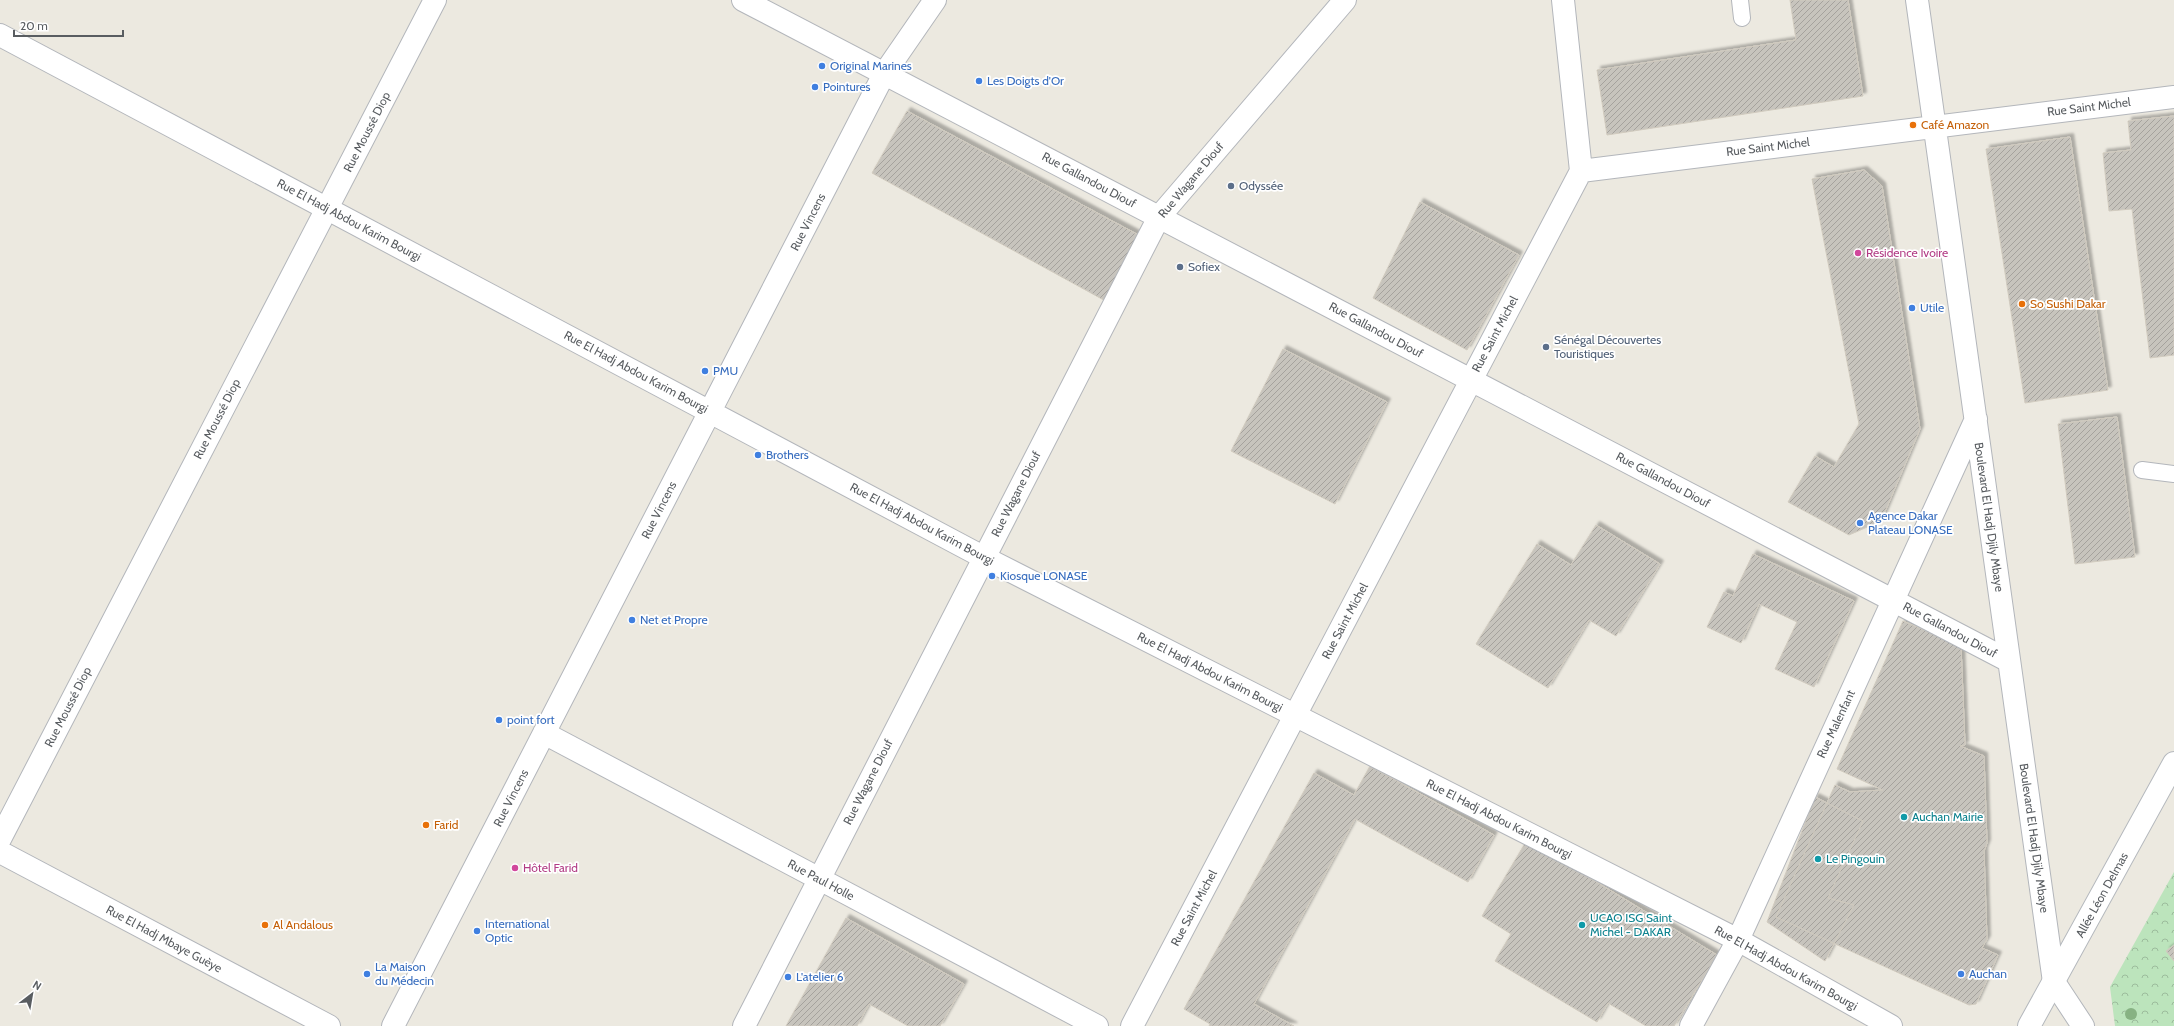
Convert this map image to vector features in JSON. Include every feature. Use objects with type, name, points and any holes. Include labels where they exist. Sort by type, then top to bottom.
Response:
[{"type":"street","name":"Rue Moussé Diop","points":[[0,839],[435,0]]},
{"type":"street","name":"Rue Gallandou Diouf","points":[[743,0],[2009,661]]},
{"type":"street","name":"Rue Vincens","points":[[393,1026],[884,74],[934,0]]},
{"type":"street","name":"Rue Wagane Diouf","points":[[744,1026],[983,557],[1159,217],[1346,0]]},
{"type":"street","points":[[1563,0],[1581,171]]},
{"type":"street","name":"Boulevard El Hadj Djily Mbaye","points":[[1917,0],[2054,982],[2083,1026]]},
{"type":"street","name":"Rue El Hadj Abdou Karim Bourgi","points":[[0,35],[983,557],[1738,940],[1891,1026]]},
{"type":"street","name":"Rue Saint Michel","points":[[1132,1026],[1581,171],[2174,97]]},
{"type":"street","name":"Rue Malenfant","points":[[1691,1026],[1738,940],[1976,419]]},
{"type":"street","name":"Rue Paul Holle","points":[[544,733],[1097,1026]]},
{"type":"street","name":"Allée Léon Delmas","points":[[2029,1026],[2174,764]]},
{"type":"street","name":"Rue El Hadj Mbaye Guèye","points":[[0,852],[329,1026]]},
{"type":"lane","points":[[1740,0],[1742,18]]},
{"type":"lane","points":[[2142,470],[2174,474]]},
{"type":"green space","points":[[2174,872],[2174,1026],[2115,1026],[2110,987]]},
{"type":"building","points":[[1790,0],[1848,0],[1863,96],[1607,135],[1597,70],[1796,40]]},
{"type":"building","points":[[907,111],[1144,238],[1111,304],[872,173]]},
{"type":"building","points":[[2174,116],[2174,355],[2150,358],[2132,209],[2109,211],[2103,153],[2131,150],[2128,121]]},
{"type":"building","points":[[2070,137],[2108,390],[2025,403],[1986,149]]},
{"type":"building","points":[[1864,170],[1882,186],[1920,429],[1881,521],[1849,535],[1788,502],[1815,456],[1834,467],[1859,424],[1812,179]]},
{"type":"building","points":[[1420,202],[1519,255],[1467,350],[1373,298]]},
{"type":"building","points":[[1283,349],[1387,402],[1335,504],[1231,451]]},
{"type":"building","points":[[2117,417],[2135,557],[2075,564],[2058,424]]},
{"type":"building","points":[[1596,525],[1660,564],[1616,636],[1589,620],[1548,688],[1476,644],[1537,544],[1571,565]]},
{"type":"building","points":[[1753,554],[1854,601],[1814,687],[1775,669],[1797,622],[1759,604],[1741,643],[1707,627],[1724,592],[1733,596]]},
{"type":"building","name":"Auchan Mairie","points":[[1903,621],[1961,646],[1965,745],[1960,746],[1984,756],[1987,843],[1984,851],[1987,939],[1982,948],[1998,955],[1976,1004],[1969,1005],[1776,917],[1835,785],[1850,792],[1883,790],[1837,769]]},
{"type":"building","points":[[1370,766],[1494,835],[1468,882],[1355,819],[1254,1004],[1294,1026],[1209,1026],[1210,1024],[1184,1009],[1314,773],[1354,795]]},
{"type":"building","name":"Le Pingouin","points":[[1815,797],[1863,821],[1828,898],[1854,905],[1825,961],[1767,922]]},
{"type":"building","name":"UCAO ISG Saint Michel - DAKAR","points":[[1527,840],[1717,955],[1674,1026],[1646,1026],[1608,1003],[1597,1022],[1495,961],[1511,934],[1482,916]]},
{"type":"building","points":[[846,918],[964,984],[940,1026],[908,1026],[869,1004],[857,1026],[786,1026]]},
{"type":"building","points":[[2174,945],[2174,961],[2166,951]]},
{"type":"place","name":"Original Marines","points":[[822,66]]},
{"type":"place","name":"Les Doigts d'Or","points":[[979,81]]},
{"type":"place","name":"Pointures","points":[[815,87]]},
{"type":"place","name":"Café Amazon","points":[[1913,125]]},
{"type":"place","name":"Odyssée","points":[[1231,186]]},
{"type":"place","name":"Résidence Ivoire","points":[[1858,253]]},
{"type":"place","name":"Sofiex","points":[[1180,267]]},
{"type":"place","name":"So Sushi Dakar","points":[[2022,304]]},
{"type":"place","name":"Utile","points":[[1912,308]]},
{"type":"place","name":"Sénégal Découvertes Touristiques","points":[[1546,347]]},
{"type":"place","name":"PMU","points":[[705,371]]},
{"type":"place","name":"Brothers","points":[[758,455]]},
{"type":"place","name":"Agence Dakar Plateau LONASE","points":[[1860,523]]},
{"type":"place","name":"Kiosque LONASE","points":[[992,576]]},
{"type":"place","name":"Net et Propre","points":[[632,620]]},
{"type":"place","name":"point fort","points":[[499,720]]},
{"type":"place","name":"Auchan Mairie","points":[[1904,817]]},
{"type":"place","name":"Farid","points":[[426,825]]},
{"type":"place","name":"Le Pingouin","points":[[1818,859]]},
{"type":"place","name":"Hôtel Farid","points":[[515,868]]},
{"type":"place","name":"Al Andalous","points":[[265,925]]},
{"type":"place","name":"UCAO ISG Saint Michel - DAKAR","points":[[1582,925]]},
{"type":"place","name":"International Optic","points":[[477,931]]},
{"type":"place","name":"La Maison du Médecin","points":[[367,974]]},
{"type":"place","name":"Auchan","points":[[1961,974]]},
{"type":"place","name":"L'atelier 6","points":[[788,977]]}]
